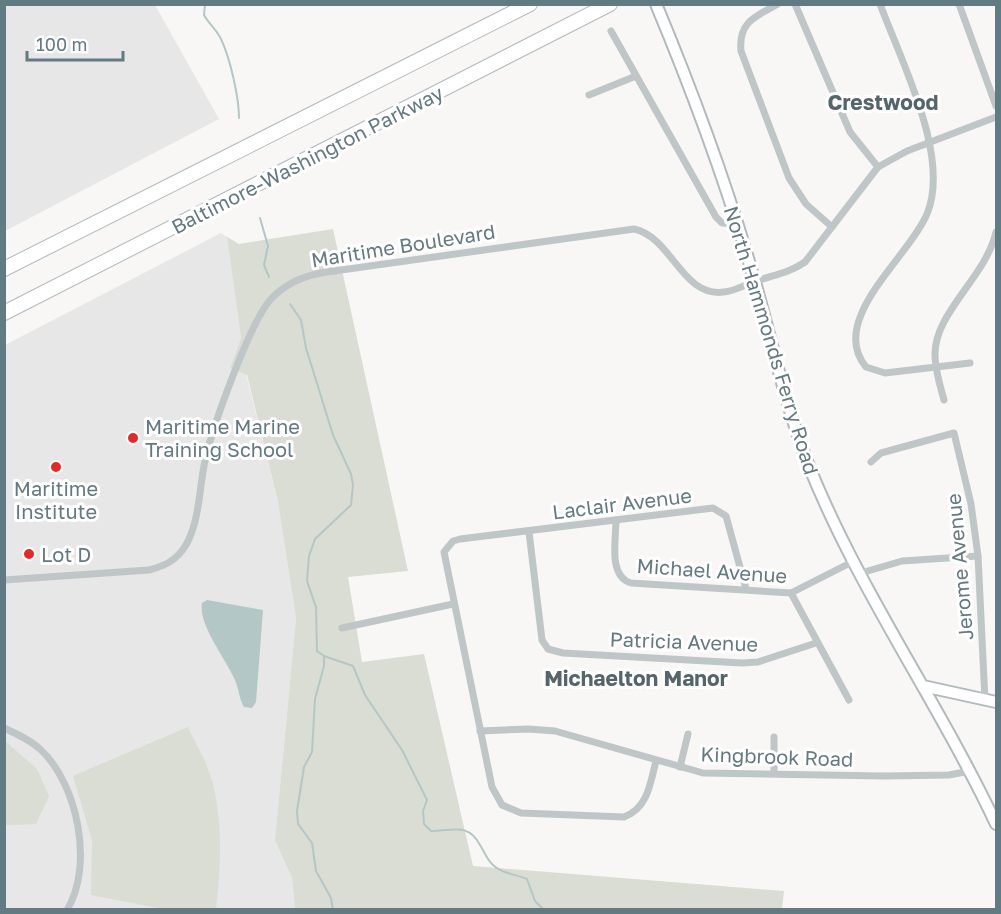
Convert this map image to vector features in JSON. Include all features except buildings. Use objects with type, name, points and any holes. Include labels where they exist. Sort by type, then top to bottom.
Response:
[{"type":"highway","name":"Baltimore-Washington Parkway","points":[[4,269],[530,4]]},
{"type":"highway","name":"Baltimore-Washington Parkway","points":[[4,313],[610,4]]},
{"type":"street","name":"North Hammonds Ferry Road","points":[[656,4],[687,80],[737,224],[807,459],[854,561],[970,771],[996,824]]},
{"type":"street","points":[[778,4],[747,22],[742,29],[741,51],[789,178],[806,204],[832,227]]},
{"type":"street","points":[[795,4],[850,132],[878,167],[931,142],[996,117]]},
{"type":"street","points":[[880,4],[931,142],[934,193],[927,214],[910,246],[862,310],[855,340],[860,360],[874,372],[885,373],[970,363]]},
{"type":"street","points":[[959,4],[996,106]]},
{"type":"street","points":[[611,32],[716,218],[722,223],[737,224]]},
{"type":"street","points":[[589,95],[636,76]]},
{"type":"street","name":"Maritime Boulevard","points":[[4,580],[149,570],[170,562],[178,555],[185,546],[196,516],[209,443],[254,326],[269,301],[281,290],[302,278],[327,272],[634,229],[653,236],[687,276],[704,290],[723,293],[793,270],[805,262],[878,167]]},
{"type":"street","points":[[944,400],[936,367],[935,346],[941,326],[981,271],[996,232]]},
{"type":"street","name":"Jerome Avenue","points":[[871,462],[881,453],[954,433],[969,489],[978,556],[991,701]]},
{"type":"street","name":"Laclair Avenue","points":[[453,604],[444,559],[447,546],[460,539],[717,509],[726,516],[746,589]]},
{"type":"street","name":"Michael Avenue","points":[[616,520],[616,568],[624,580],[791,593],[854,561]]},
{"type":"street","name":"Patricia Avenue","points":[[529,532],[543,640],[548,649],[563,653],[758,663],[816,643]]},
{"type":"street","points":[[861,573],[902,561],[978,556]]},
{"type":"street","points":[[791,593],[816,643],[849,700]]},
{"type":"street","points":[[342,628],[453,604],[495,797],[502,805],[521,813],[624,817],[631,814],[645,801],[656,761]]},
{"type":"street","points":[[923,686],[991,701]]},
{"type":"street","points":[[4,728],[23,736],[41,750],[53,764],[68,794],[82,858],[76,891],[67,909]]},
{"type":"street","name":"Kingbrook Road","points":[[480,731],[528,729],[555,731],[703,773],[885,776],[949,775],[970,771]]},
{"type":"street","points":[[680,767],[688,734]]},
{"type":"street","points":[[774,737],[774,773]]},
{"type":"shaded area","points":[[5,4],[155,5],[219,119],[5,231]]},
{"type":"shaded area","points":[[333,229],[408,571],[348,577],[362,662],[424,654],[473,866],[784,891],[782,909],[295,909],[292,878],[275,840],[296,618],[278,502],[247,375],[230,368],[241,338],[227,237],[239,244]]},
{"type":"shaded area","points":[[221,233],[227,237],[241,338],[230,368],[246,374],[278,502],[296,618],[275,840],[292,878],[295,909],[5,910],[5,345]]},
{"type":"shaded area","points":[[207,600],[263,610],[256,702],[252,708],[244,707],[235,680],[208,631],[202,612],[202,603]]},
{"type":"shaded area","points":[[188,727],[204,758],[217,803],[220,857],[216,909],[163,909],[91,895],[92,840],[73,776]]},
{"type":"shaded area","points":[[5,741],[37,769],[49,796],[36,824],[5,825]]},
{"type":"waterway","points":[[205,4],[204,15],[219,36],[228,56],[236,89],[239,118]]},
{"type":"waterway","points":[[260,218],[268,246],[264,265],[269,277]]},
{"type":"waterway","points":[[290,304],[301,320],[306,348],[333,435],[351,474],[353,485],[351,505],[315,539],[309,556],[307,581],[316,607],[317,651],[324,656],[353,666],[365,695],[402,750],[427,800],[423,811],[424,824],[431,831],[459,829],[470,833],[489,861],[497,868],[527,879],[535,901],[544,910]]},
{"type":"waterway","points":[[324,656],[324,666],[315,699],[312,752],[304,767],[297,811],[298,824],[312,843],[316,871],[331,898],[333,910]]},
{"type":"place","name":"Maritime Marine Training School","points":[[133,438]]},
{"type":"place","name":"Maritime Institute","points":[[56,467]]},
{"type":"place","name":"Lot D","points":[[29,554]]},
{"type":"district","name":"Crestwood","points":[[883,102]]},
{"type":"district","name":"Michaelton Manor","points":[[636,678]]}]
